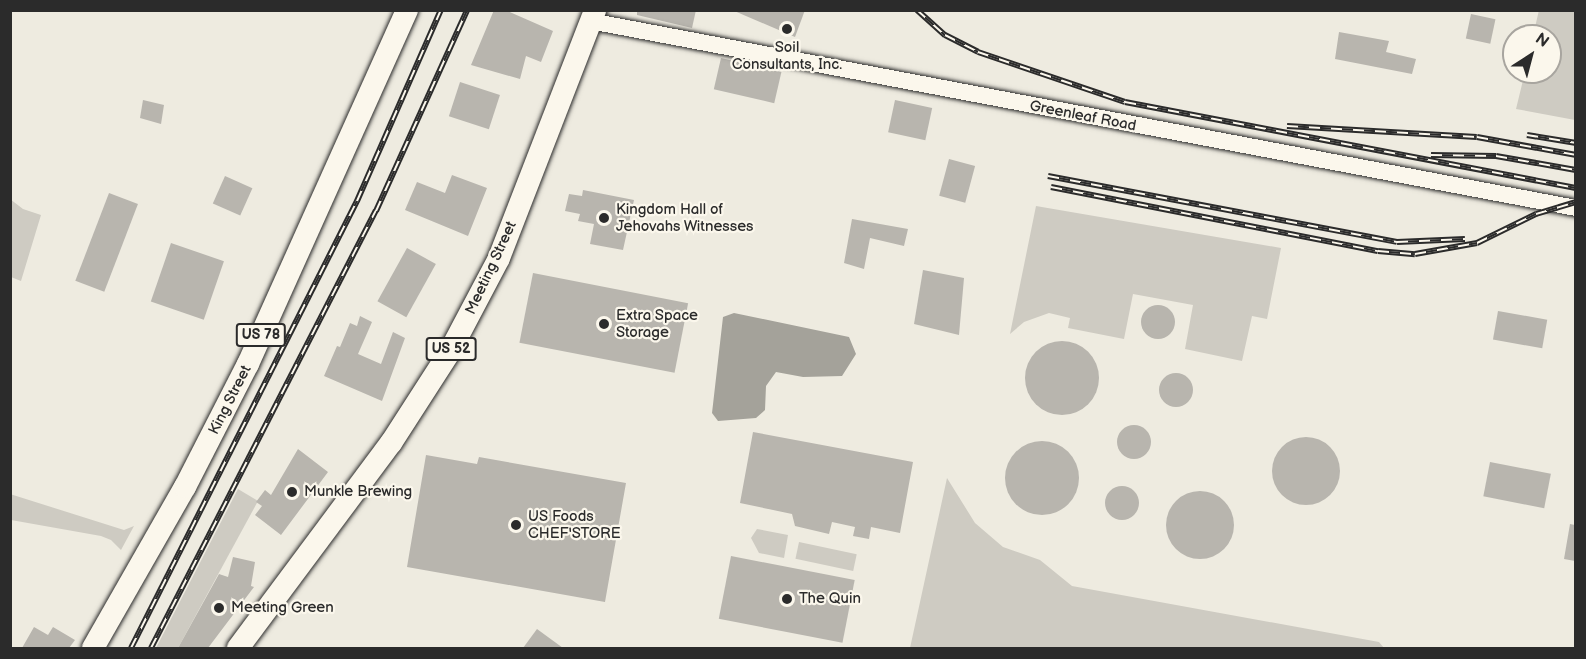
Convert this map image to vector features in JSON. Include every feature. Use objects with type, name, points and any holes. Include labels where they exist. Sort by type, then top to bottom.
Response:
[{"type":"main road","name":"King Street","points":[[93,648],[185,487],[248,364],[407,10]]},
{"type":"main road","name":"Meeting Street","points":[[238,648],[391,443],[449,353],[499,258],[593,16]]},
{"type":"street","name":"Greenleaf Road","points":[[593,16],[1575,208]]},
{"type":"shaded area","points":[[1539,10],[1575,11],[1575,120],[1516,109],[1522,84],[1562,84],[1562,24],[1536,24]]},
{"type":"shaded area","points":[[10,199],[23,209],[41,215],[21,281],[11,277]]},
{"type":"shaded area","points":[[1036,206],[1281,248],[1267,319],[1252,316],[1242,361],[1185,349],[1193,305],[1133,294],[1124,339],[1068,328],[1070,318],[1049,313],[1024,322],[1010,334]]},
{"type":"shaded area","points":[[734,313],[849,337],[856,354],[842,376],[803,377],[776,372],[766,386],[765,410],[756,418],[718,421],[712,413],[723,317]]},
{"type":"shaded area","points":[[947,478],[975,523],[1003,547],[1040,560],[1072,586],[1379,642],[1384,648],[910,648]]},
{"type":"shaded area","points":[[238,489],[258,501],[178,648],[156,648]]},
{"type":"shaded area","points":[[10,494],[124,530],[134,526],[121,550],[111,540],[101,536],[11,520]]},
{"type":"shaded area","points":[[757,529],[788,535],[784,558],[759,553],[751,538]]},
{"type":"shaded area","points":[[799,542],[857,554],[853,571],[795,559]]},
{"type":"building","points":[[494,10],[505,10],[553,31],[541,62],[526,56],[520,79],[471,65]]},
{"type":"building","points":[[637,10],[696,10],[692,28],[637,15]]},
{"type":"building","name":"Soil Consultants, Inc.","points":[[732,10],[805,10],[795,37]]},
{"type":"building","points":[[1471,14],[1495,19],[1490,44],[1466,38]]},
{"type":"building","points":[[1339,32],[1389,41],[1386,52],[1416,59],[1412,74],[1335,59]]},
{"type":"building","points":[[721,58],[781,72],[774,103],[714,89]]},
{"type":"building","points":[[460,82],[500,95],[489,129],[449,116]]},
{"type":"building","points":[[143,100],[164,105],[161,124],[140,118]]},
{"type":"building","points":[[895,100],[932,108],[925,140],[888,132]]},
{"type":"building","points":[[949,159],[975,166],[965,203],[939,196]]},
{"type":"building","points":[[452,175],[487,188],[468,236],[405,210],[417,182],[445,193]]},
{"type":"building","points":[[225,176],[252,188],[240,216],[213,203]]},
{"type":"building","name":"Kingdom Hall of Jehovahs Witnesses","points":[[583,190],[634,200],[623,250],[590,244],[594,224],[578,221],[580,214],[565,211],[569,194],[582,196]]},
{"type":"building","points":[[109,193],[138,204],[104,292],[75,281]]},
{"type":"building","points":[[852,219],[908,229],[904,246],[870,238],[864,269],[844,263]]},
{"type":"building","points":[[171,243],[224,261],[204,320],[151,302]]},
{"type":"building","points":[[407,248],[436,264],[406,317],[377,301]]},
{"type":"building","points":[[923,270],[964,278],[959,335],[914,324]]},
{"type":"building","name":"Extra Space Storage","points":[[533,273],[688,303],[675,373],[519,343]]},
{"type":"building","points":[[1158,305],[1170,310],[1175,322],[1170,334],[1158,339],[1146,334],[1141,322],[1146,310]]},
{"type":"building","points":[[1498,311],[1547,320],[1542,348],[1493,340]]},
{"type":"building","points":[[360,316],[372,322],[358,354],[381,364],[393,332],[405,338],[382,401],[324,376],[350,323],[357,326]]},
{"type":"building","points":[[1062,341],[1083,347],[1093,357],[1099,378],[1093,399],[1083,409],[1062,415],[1041,409],[1031,399],[1025,378],[1031,357],[1041,347]]},
{"type":"building","points":[[1176,373],[1188,378],[1193,390],[1188,402],[1176,407],[1164,402],[1159,390],[1164,378]]},
{"type":"building","points":[[1134,425],[1146,430],[1151,442],[1146,454],[1134,459],[1122,454],[1117,442],[1122,430]]},
{"type":"building","points":[[753,432],[913,462],[900,533],[871,527],[869,539],[853,536],[855,527],[832,522],[829,534],[795,526],[792,514],[740,503]]},
{"type":"building","points":[[1299,437],[1313,437],[1325,442],[1335,452],[1340,471],[1335,490],[1325,500],[1313,505],[1299,505],[1287,500],[1277,490],[1272,478],[1272,464],[1277,452],[1287,442]]},
{"type":"building","points":[[1042,441],[1063,447],[1073,457],[1079,478],[1073,499],[1063,509],[1042,515],[1021,509],[1011,499],[1005,478],[1011,457],[1021,447]]},
{"type":"building","name":"Munkle Brewing","points":[[298,449],[328,472],[281,535],[255,515],[262,506],[256,502],[265,490],[271,495]]},
{"type":"building","name":"US Foods CHEF'STORE","points":[[426,455],[477,464],[479,457],[626,483],[605,602],[407,567]]},
{"type":"building","points":[[1490,462],[1551,474],[1544,508],[1483,496]]},
{"type":"building","points":[[1122,486],[1134,491],[1139,503],[1134,515],[1122,520],[1110,515],[1105,503],[1110,491]]},
{"type":"building","points":[[1193,491],[1207,491],[1219,496],[1229,506],[1234,525],[1229,544],[1219,554],[1207,559],[1193,559],[1181,554],[1171,544],[1166,532],[1166,518],[1171,506],[1181,496]]},
{"type":"building","points":[[1570,524],[1575,525],[1575,561],[1564,559]]},
{"type":"building","name":"The Quin","points":[[731,556],[855,580],[842,643],[719,619]]},
{"type":"building","name":"Meeting Green","points":[[233,557],[255,562],[251,586],[254,587],[208,648],[178,648],[219,574],[228,577]]},
{"type":"building","points":[[34,627],[48,635],[53,627],[75,640],[69,648],[22,648]]},
{"type":"building","points":[[537,629],[563,648],[523,648]]},
{"type":"railway","points":[[131,648],[357,201],[441,10]]},
{"type":"railway","points":[[151,648],[376,211],[467,10]]},
{"type":"railway","points":[[917,10],[945,35],[978,52],[1125,102],[1576,188]]},
{"type":"railway","points":[[1287,126],[1477,137],[1576,155]]},
{"type":"railway","points":[[1527,135],[1576,143]]},
{"type":"railway","points":[[1431,155],[1496,156],[1576,170]]},
{"type":"railway","points":[[1048,176],[1397,242],[1465,239]]},
{"type":"railway","points":[[1051,187],[1378,251],[1415,254],[1477,243],[1536,214],[1576,202]]},
{"type":"place","name":"Soil Consultants, Inc.","points":[[787,29]]},
{"type":"place","name":"Kingdom Hall of Jehovahs Witnesses","points":[[604,218]]},
{"type":"place","name":"Extra Space Storage","points":[[604,324]]},
{"type":"place","name":"Munkle Brewing","points":[[292,492]]},
{"type":"place","name":"US Foods CHEF'STORE","points":[[516,525]]},
{"type":"place","name":"The Quin","points":[[787,599]]},
{"type":"place","name":"Meeting Green","points":[[219,608]]}]
